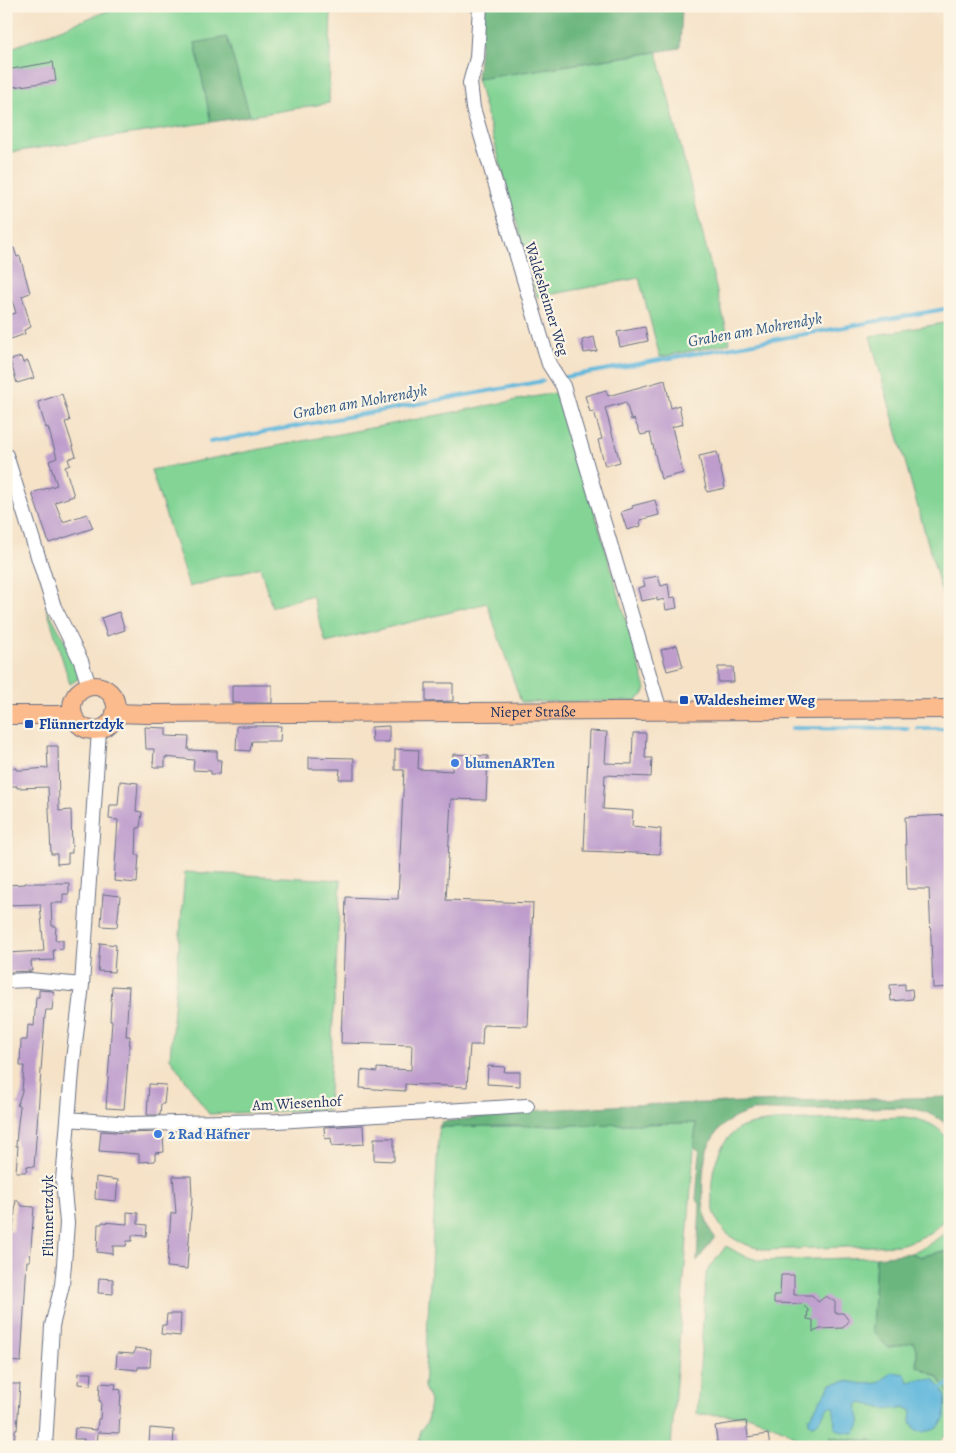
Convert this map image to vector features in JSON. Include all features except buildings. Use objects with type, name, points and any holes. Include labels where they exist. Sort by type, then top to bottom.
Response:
[{"type":"main road","points":[[89,686],[102,688],[111,695],[114,700],[115,713],[110,724],[99,730],[86,729],[75,721],[71,707],[73,700],[82,689],[89,686]]},
{"type":"main road","name":"Nieper Straße","points":[[115,713],[950,709]]},
{"type":"main road","points":[[6,715],[72,715]]},
{"type":"street","name":"Waldesheimer Weg","points":[[480,6],[477,58],[470,83],[473,108],[549,364],[563,386],[660,711]]},
{"type":"street","points":[[6,456],[54,608],[82,661],[89,686]]},
{"type":"street","name":"Flünnertzdyk","points":[[45,1447],[52,1326],[62,1285],[66,1231],[63,1180],[74,1045],[82,984],[99,730]]},
{"type":"street","points":[[6,981],[30,980],[82,984]]},
{"type":"street","name":"Am Wiesenhof","points":[[68,1119],[130,1124],[277,1121],[527,1106]]},
{"type":"green space","points":[[120,6],[331,6],[329,103],[250,116],[227,38],[195,43],[211,122],[6,153],[6,50]]},
{"type":"green space","points":[[484,6],[682,6],[680,48],[477,79]]},
{"type":"green space","points":[[227,37],[250,116],[211,122],[195,43]]},
{"type":"green space","points":[[657,52],[730,343],[660,357],[639,278],[537,297],[477,79]]},
{"type":"green space","points":[[950,322],[950,622],[870,336]]},
{"type":"green space","points":[[554,393],[558,396],[576,447],[646,689],[643,695],[635,701],[521,702],[487,603],[326,643],[312,595],[272,607],[260,567],[189,587],[151,470]]},
{"type":"green space","points":[[46,606],[79,668],[78,679],[70,684]]},
{"type":"green space","points":[[185,872],[341,880],[328,1109],[209,1114],[170,1058]]},
{"type":"green space","points":[[950,1097],[950,1127],[930,1114],[906,1107],[752,1111],[729,1121],[717,1132],[707,1150],[703,1170],[704,1208],[706,1219],[715,1237],[697,1261],[700,1204],[696,1199],[700,1152],[694,1146],[696,1123],[439,1127],[442,1122],[530,1111],[629,1105]]},
{"type":"green space","points":[[905,1117],[926,1122],[939,1130],[948,1141],[950,1149],[950,1197],[948,1210],[941,1224],[930,1232],[899,1245],[766,1250],[736,1240],[722,1228],[716,1217],[713,1205],[713,1176],[721,1149],[728,1138],[737,1130],[750,1125],[774,1121]]},
{"type":"green space","points":[[696,1123],[671,1447],[419,1447],[420,1430],[427,1423],[430,1401],[424,1387],[439,1127]]},
{"type":"green space","points":[[950,1227],[950,1252],[938,1252],[921,1257],[911,1253],[937,1239]]},
{"type":"green space","points":[[726,1246],[742,1255],[760,1261],[876,1257],[872,1330],[913,1342],[917,1350],[917,1366],[938,1377],[950,1396],[950,1429],[937,1446],[886,1447],[871,1440],[844,1439],[831,1436],[824,1447],[809,1447],[785,1430],[751,1416],[697,1414],[706,1273]]},
{"type":"green space","points":[[938,1252],[950,1252],[950,1396],[938,1377],[917,1366],[917,1351],[913,1342],[888,1348],[872,1330],[876,1257],[911,1253],[921,1257]]},
{"type":"green space","points":[[831,1436],[844,1439],[871,1440],[886,1447],[824,1447]]},
{"type":"water","points":[[893,1372],[905,1374],[908,1382],[921,1379],[935,1380],[946,1396],[945,1417],[940,1426],[924,1432],[916,1430],[911,1422],[912,1411],[904,1407],[886,1409],[860,1403],[856,1406],[860,1423],[854,1433],[843,1432],[835,1428],[834,1407],[829,1406],[816,1424],[812,1425],[809,1423],[809,1418],[831,1384],[846,1381],[864,1384],[878,1383]]},
{"type":"waterway","name":"Graben am Mohrendyk","points":[[565,377],[950,308]]},
{"type":"waterway","name":"Graben am Mohrendyk","points":[[210,442],[543,381]]},
{"type":"waterway","points":[[792,728],[908,729]]},
{"type":"waterway","points":[[918,729],[950,729]]},
{"type":"waterway","points":[[937,1390],[950,1384]]},
{"type":"place","name":"Waldesheimer Weg","points":[[684,700]]},
{"type":"place","name":"Flünnertzdyk","points":[[29,724]]},
{"type":"place","name":"blumenARTen","points":[[455,763]]},
{"type":"place","name":"2 Rad Häfner","points":[[158,1134]]}]
